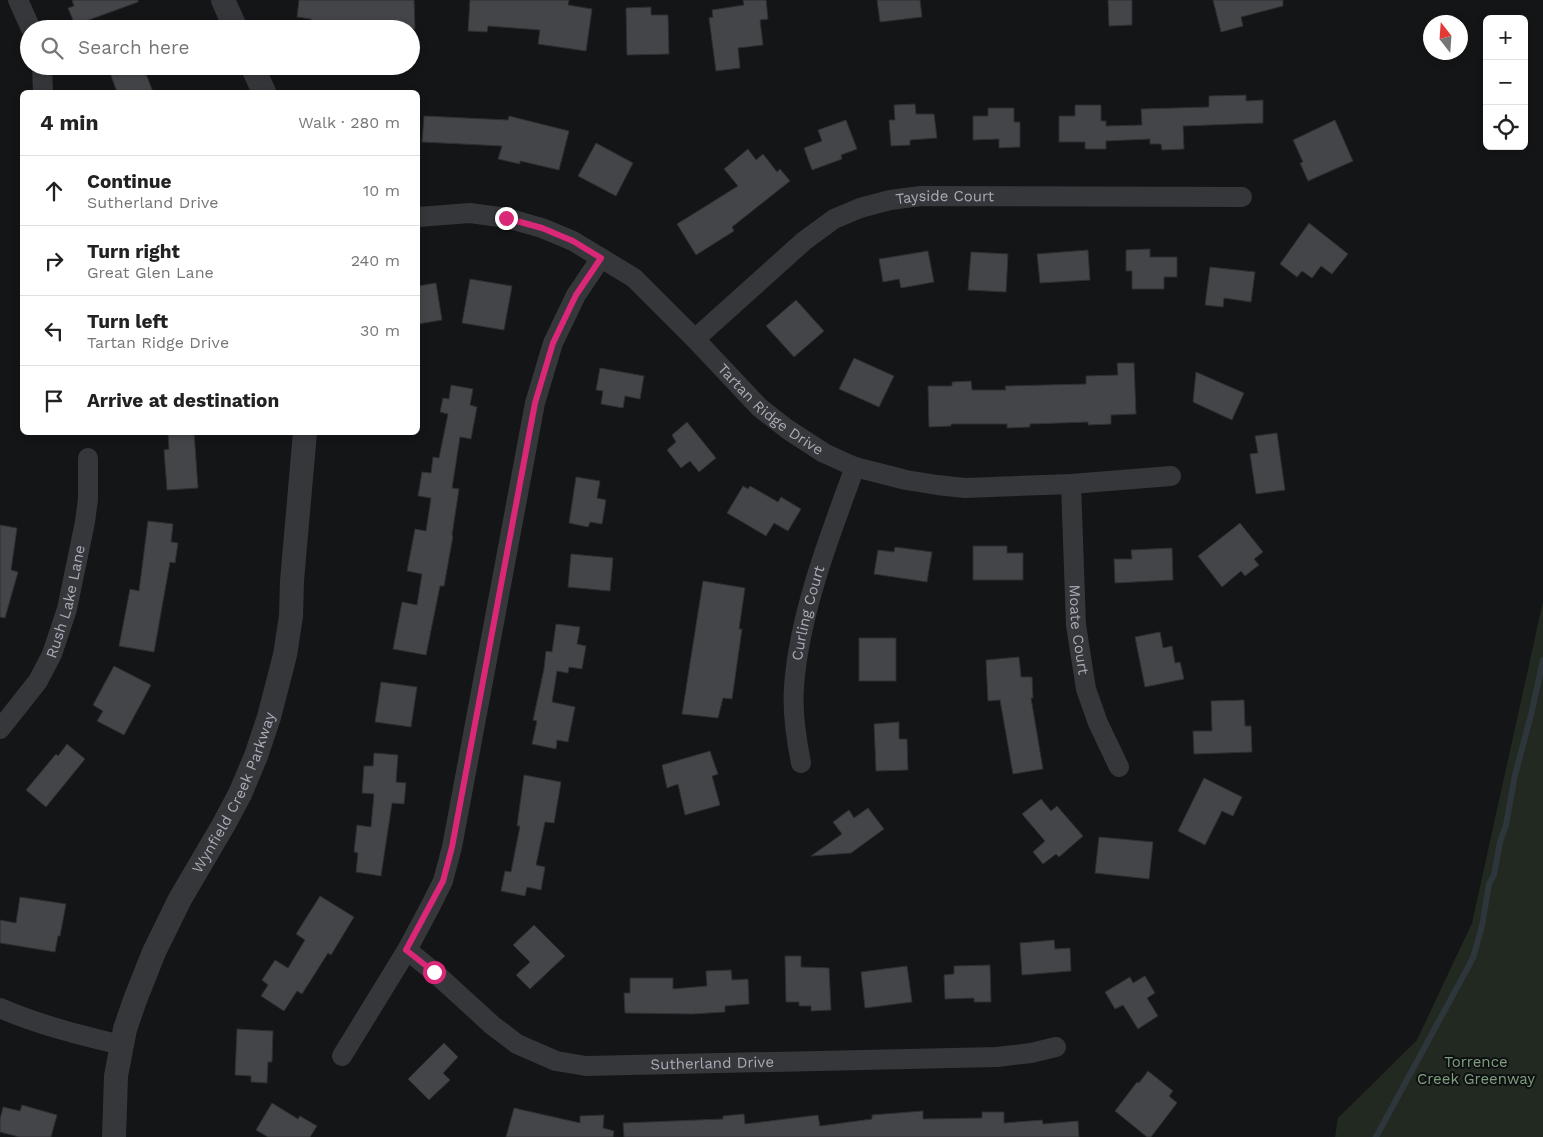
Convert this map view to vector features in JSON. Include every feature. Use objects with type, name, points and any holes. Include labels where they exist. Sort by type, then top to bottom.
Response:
[{"type":"street","points":[[18,0],[27,20]]},
{"type":"street","points":[[223,0],[232,20]]},
{"type":"street","points":[[42,75],[43,90]]},
{"type":"street","points":[[256,75],[263,90]]},
{"type":"street","name":"Tayside Court","points":[[695,339],[804,241],[834,219],[860,208],[890,200],[921,196],[1242,197]]},
{"type":"street","name":"Tartan Ridge Drive","points":[[420,217],[470,213],[506,218],[542,228],[573,241],[634,278],[759,407],[787,429],[824,453],[855,467],[906,480],[965,488],[1071,484],[1171,476]]},
{"type":"street","points":[[342,1056],[406,950],[443,881],[452,847],[535,403],[553,343],[576,295],[601,258]]},
{"type":"street","name":"Wynfield Creek Parkway","points":[[114,1137],[116,1076],[125,1029],[135,1000],[154,952],[180,899],[240,794],[269,718],[285,655],[291,616],[292,581],[305,435]]},
{"type":"street","name":"Rush Lake Lane","points":[[0,730],[38,681],[52,654],[67,609],[86,522],[88,458]]},
{"type":"street","name":"Curling Court","points":[[801,763],[795,737],[794,713],[794,688],[798,658],[811,596],[836,518],[855,467]]},
{"type":"street","name":"Moate Court","points":[[1071,484],[1076,625],[1086,689],[1098,723],[1120,767]]},
{"type":"street","name":"Sutherland Drive","points":[[406,950],[434,972],[492,1025],[517,1044],[556,1061],[586,1066],[997,1057],[1030,1053],[1056,1047]]},
{"type":"street","points":[[0,1008],[18,1016],[71,1033],[122,1045]]},
{"type":"green space","name":"Torrence Creek Greenway","points":[[1543,601],[1543,1137],[1335,1137],[1338,1118],[1417,1040],[1472,923]]},
{"type":"building","points":[[72,0],[138,0],[138,2],[89,20],[73,20],[68,8],[74,6]]},
{"type":"building","points":[[299,0],[414,0],[415,20],[311,20],[297,17]]},
{"type":"building","points":[[470,0],[569,0],[568,5],[592,9],[586,51],[538,44],[540,30],[488,26],[487,32],[468,31]]},
{"type":"building","points":[[743,0],[766,0],[768,19],[760,20],[763,45],[738,48],[740,68],[716,71],[709,18],[713,17],[712,10],[744,5]]},
{"type":"building","points":[[877,0],[920,0],[922,17],[880,22]]},
{"type":"building","points":[[1108,0],[1132,0],[1132,25],[1109,26]]},
{"type":"building","points":[[1213,0],[1283,0],[1283,6],[1241,17],[1243,26],[1221,32]]},
{"type":"building","points":[[651,7],[651,15],[668,15],[669,54],[627,55],[626,8]]},
{"type":"building","points":[[111,75],[146,75],[152,90],[116,90]]},
{"type":"building","points":[[1246,95],[1246,101],[1263,100],[1263,123],[1183,126],[1184,149],[1162,150],[1161,144],[1150,144],[1150,139],[1106,141],[1106,149],[1085,149],[1085,142],[1059,142],[1059,116],[1075,116],[1075,105],[1101,105],[1101,121],[1106,121],[1106,126],[1142,125],[1141,109],[1209,107],[1209,96]]},
{"type":"building","points":[[915,104],[916,114],[934,114],[937,138],[910,140],[910,145],[891,146],[889,120],[895,120],[894,105]]},
{"type":"building","points":[[988,108],[1014,108],[1014,122],[1020,122],[1020,147],[999,148],[999,139],[973,140],[973,116],[988,116]]},
{"type":"building","points":[[424,116],[508,120],[509,116],[569,131],[559,170],[520,161],[520,164],[498,159],[502,146],[422,142]]},
{"type":"building","points":[[846,120],[857,149],[841,155],[842,159],[812,170],[804,148],[822,141],[818,130]]},
{"type":"building","points":[[1335,120],[1353,161],[1308,181],[1300,163],[1303,162],[1293,140]]},
{"type":"building","points":[[596,143],[633,163],[616,196],[578,176]]},
{"type":"building","points":[[748,149],[756,160],[763,154],[777,172],[780,169],[790,181],[732,227],[734,231],[696,255],[677,224],[738,186],[724,169]]},
{"type":"building","points":[[1309,223],[1348,254],[1332,274],[1321,266],[1312,278],[1302,271],[1297,277],[1280,264]]},
{"type":"building","points":[[1150,249],[1150,257],[1177,257],[1177,277],[1164,277],[1164,289],[1132,289],[1132,271],[1126,271],[1126,250]]},
{"type":"building","points":[[1088,250],[1090,280],[1040,283],[1037,254]]},
{"type":"building","points":[[928,251],[934,282],[901,288],[899,279],[883,282],[879,259]]},
{"type":"building","points":[[971,252],[1008,254],[1006,292],[968,290]]},
{"type":"building","points":[[1210,267],[1255,272],[1251,302],[1224,298],[1223,307],[1205,305]]},
{"type":"building","points":[[470,279],[512,286],[504,330],[462,323]]},
{"type":"building","points":[[436,283],[442,320],[420,324],[420,286]]},
{"type":"building","points":[[796,300],[824,331],[794,357],[766,326]]},
{"type":"building","points":[[854,358],[894,376],[879,407],[839,389]]},
{"type":"building","points":[[1117,363],[1134,363],[1136,414],[1111,415],[1111,424],[1088,425],[1088,422],[1030,424],[1030,427],[1007,428],[1007,424],[951,424],[951,426],[929,427],[928,386],[952,386],[952,382],[971,381],[972,390],[1006,390],[1005,386],[1086,384],[1086,376],[1118,375]]},
{"type":"building","points":[[600,368],[644,376],[640,399],[625,396],[623,408],[601,404],[603,391],[596,390]]},
{"type":"building","points":[[1196,372],[1244,393],[1232,420],[1193,402]]},
{"type":"building","points":[[451,385],[473,389],[470,405],[477,407],[471,439],[460,437],[452,488],[459,489],[453,536],[444,586],[440,586],[426,655],[393,649],[402,602],[417,605],[422,574],[407,571],[415,529],[426,531],[431,498],[418,496],[422,472],[431,473],[433,457],[439,458],[448,414],[440,412],[443,398],[449,399]]},
{"type":"building","points":[[687,422],[716,458],[699,472],[690,461],[681,468],[667,450],[676,442],[672,435]]},
{"type":"building","points":[[1277,433],[1285,490],[1256,494],[1250,454],[1258,453],[1255,436]]},
{"type":"building","points":[[168,435],[194,435],[198,488],[167,490],[164,450],[169,449]]},
{"type":"building","points":[[576,477],[600,481],[597,498],[606,500],[602,524],[590,522],[588,527],[569,523]]},
{"type":"building","points":[[743,486],[748,489],[750,486],[778,502],[781,497],[801,509],[788,531],[774,523],[766,536],[727,513]]},
{"type":"building","points":[[148,521],[173,524],[171,542],[178,543],[175,563],[170,562],[154,652],[119,646],[130,589],[139,591]]},
{"type":"building","points":[[1240,523],[1263,552],[1254,559],[1259,565],[1245,576],[1241,571],[1222,587],[1198,556]]},
{"type":"building","points":[[0,525],[17,528],[11,570],[18,572],[5,618],[0,617]]},
{"type":"building","points":[[973,546],[1007,546],[1007,553],[1023,553],[1023,580],[973,580]]},
{"type":"building","points":[[895,547],[932,552],[927,582],[874,574],[878,550],[894,552]]},
{"type":"building","points":[[1172,548],[1173,580],[1115,583],[1114,559],[1132,559],[1131,550]]},
{"type":"building","points":[[571,554],[613,558],[610,591],[568,587]]},
{"type":"building","points":[[703,581],[745,588],[739,629],[742,629],[732,699],[723,698],[718,718],[682,714]]},
{"type":"building","points":[[556,624],[580,627],[577,644],[586,646],[582,669],[569,667],[568,673],[557,671],[552,702],[575,707],[568,742],[557,740],[556,749],[532,744],[537,721],[533,720],[546,651],[552,652]]},
{"type":"building","points":[[1160,632],[1163,648],[1172,646],[1175,663],[1180,662],[1184,679],[1145,687],[1135,637]]},
{"type":"building","points":[[859,638],[896,638],[896,681],[859,681]]},
{"type":"building","points":[[1019,657],[1021,677],[1032,677],[1033,698],[1031,698],[1043,769],[1013,774],[1000,700],[988,701],[986,660]]},
{"type":"building","points":[[114,666],[151,685],[124,735],[97,721],[103,711],[93,705]]},
{"type":"building","points":[[381,682],[417,687],[411,727],[375,722]]},
{"type":"building","points":[[1244,700],[1245,726],[1251,726],[1252,752],[1194,754],[1193,731],[1212,731],[1211,701]]},
{"type":"building","points":[[899,722],[899,739],[907,739],[908,770],[876,771],[874,724]]},
{"type":"building","points":[[67,744],[85,759],[46,807],[26,790],[56,754],[58,756]]},
{"type":"building","points":[[710,751],[718,774],[712,776],[720,805],[685,815],[678,784],[667,788],[662,765]]},
{"type":"building","points":[[374,753],[398,755],[396,782],[406,783],[404,804],[392,803],[381,876],[356,872],[358,853],[354,852],[357,825],[371,827],[374,794],[362,793],[364,766],[373,766]]},
{"type":"building","points":[[524,775],[561,782],[554,823],[545,822],[536,865],[545,867],[541,890],[527,887],[525,896],[501,891],[505,871],[511,872],[520,826],[517,826]]},
{"type":"building","points":[[1204,778],[1242,797],[1233,816],[1222,811],[1205,845],[1178,831]]},
{"type":"building","points":[[1041,799],[1051,811],[1057,806],[1083,836],[1059,857],[1056,854],[1043,864],[1033,852],[1045,841],[1022,814]]},
{"type":"building","points":[[868,808],[884,829],[851,853],[811,856],[842,834],[833,822],[849,810],[854,818]]},
{"type":"building","points":[[1099,837],[1153,842],[1149,879],[1095,873]]},
{"type":"building","points":[[320,896],[354,917],[331,955],[328,953],[302,994],[297,991],[284,1011],[261,996],[268,985],[262,980],[275,960],[288,968],[305,940],[296,934]]},
{"type":"building","points":[[20,897],[66,904],[55,952],[0,943],[0,920],[16,923]]},
{"type":"building","points":[[534,925],[565,956],[530,989],[516,975],[530,962],[513,945]]},
{"type":"building","points":[[1054,940],[1055,949],[1070,948],[1071,971],[1022,975],[1020,943]]},
{"type":"building","points":[[785,956],[801,956],[801,967],[829,968],[831,1010],[811,1011],[811,1006],[799,1006],[799,1002],[786,1002]]},
{"type":"building","points":[[990,965],[991,1002],[974,1002],[974,998],[945,999],[944,975],[954,974],[954,966]]},
{"type":"building","points":[[907,966],[912,1002],[865,1008],[861,972]]},
{"type":"building","points":[[731,970],[732,980],[748,979],[749,1004],[725,1006],[725,1012],[692,1014],[625,1013],[624,993],[630,993],[630,978],[673,978],[673,989],[707,986],[706,971]]},
{"type":"building","points":[[1145,976],[1155,993],[1147,998],[1158,1016],[1138,1029],[1123,1005],[1115,1009],[1105,992],[1130,977],[1133,983]]},
{"type":"building","points":[[237,1029],[273,1031],[272,1062],[268,1062],[267,1083],[251,1082],[251,1076],[235,1075]]},
{"type":"building","points":[[444,1043],[458,1057],[443,1073],[450,1080],[429,1100],[408,1079]]},
{"type":"building","points":[[1148,1071],[1173,1091],[1169,1096],[1177,1103],[1151,1137],[1147,1137],[1115,1111]]},
{"type":"building","points":[[272,1103],[298,1119],[300,1116],[317,1126],[310,1137],[268,1137],[256,1130]]},
{"type":"building","points":[[22,1105],[57,1115],[51,1137],[19,1137],[0,1132],[0,1119],[3,1107],[20,1111]]},
{"type":"building","points":[[514,1108],[580,1123],[580,1116],[604,1115],[603,1128],[614,1131],[613,1137],[506,1137]]},
{"type":"building","points":[[923,1111],[923,1119],[982,1118],[982,1112],[1004,1112],[1004,1123],[1042,1120],[1043,1124],[1078,1121],[1079,1137],[624,1137],[623,1123],[723,1119],[723,1116],[744,1114],[745,1124],[818,1115],[820,1126],[872,1119],[872,1115]]},
{"type":"waterway","points":[[1376,1137],[1473,958],[1482,926],[1489,884],[1494,875],[1500,842],[1506,825],[1515,775],[1543,660]]},
{"type":"route","points":[[434,972],[406,950],[443,881],[452,847],[528,432],[535,403],[553,343],[576,295],[601,258],[573,241],[542,228],[506,218]]}]
